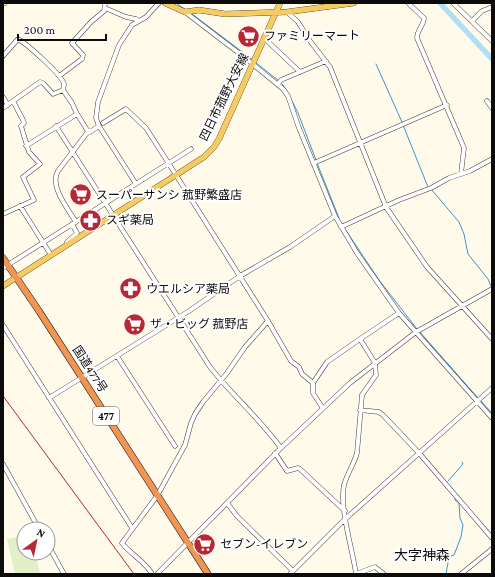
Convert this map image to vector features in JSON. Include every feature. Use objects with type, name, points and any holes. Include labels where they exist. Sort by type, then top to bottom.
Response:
[{"type":"highway","name":"国道477号","points":[[3,258],[5,267],[16,278],[82,377],[208,574]]},
{"type":"main road","points":[[166,3],[188,11],[199,10],[225,14],[276,13],[354,3]]},
{"type":"main road","name":"四日市菰野大安線","points":[[3,286],[204,157],[214,147],[280,3]]},
{"type":"street","points":[[136,184],[99,126],[96,118],[98,102],[118,48],[130,27],[146,17],[159,3]]},
{"type":"street","points":[[408,3],[424,18],[424,23],[418,32],[417,38],[447,105],[464,148],[461,174]]},
{"type":"street","points":[[453,3],[492,41]]},
{"type":"street","points":[[59,76],[82,59],[83,55],[72,43],[89,24],[102,14],[105,5],[126,17],[139,21]]},
{"type":"street","points":[[472,21],[482,11],[492,5]]},
{"type":"street","points":[[188,11],[279,82],[288,96],[299,128],[316,162],[335,216],[373,277],[399,313],[418,331],[479,400],[492,418]]},
{"type":"street","points":[[287,12],[298,22],[310,41],[326,61],[332,72],[386,206],[427,267],[463,305],[492,339]]},
{"type":"street","points":[[264,38],[300,72]]},
{"type":"street","points":[[3,56],[18,39],[30,47],[59,76],[64,84],[63,90],[72,103],[77,114],[90,132]]},
{"type":"street","points":[[279,82],[326,61]]},
{"type":"street","points":[[3,108],[40,82],[43,82],[53,94],[63,90]]},
{"type":"street","points":[[3,97],[8,104]]},
{"type":"street","points":[[3,214],[34,200],[23,177],[40,164],[29,152],[26,146],[21,126],[23,124],[23,120],[13,101]]},
{"type":"street","points":[[487,101],[492,108]]},
{"type":"street","points":[[316,162],[447,105]]},
{"type":"street","points":[[103,123],[126,109],[138,122],[144,126],[240,276],[291,361],[299,367],[302,374],[312,384],[313,393],[322,408]]},
{"type":"street","points":[[26,146],[77,114]]},
{"type":"street","points":[[56,126],[210,367],[281,448]]},
{"type":"street","points":[[58,250],[77,232],[74,223],[59,195],[55,179],[57,172],[88,133],[99,126]]},
{"type":"street","points":[[5,267],[191,149]]},
{"type":"street","points":[[342,226],[470,171],[492,159]]},
{"type":"street","points":[[20,206],[51,254]]},
{"type":"street","points":[[49,398],[117,356],[240,276],[290,247],[335,216]]},
{"type":"street","points":[[156,574],[275,453],[350,383],[418,331],[492,289]]},
{"type":"street","points":[[312,384],[327,362],[399,313]]},
{"type":"street","points":[[152,574],[145,565],[122,543],[157,496],[185,445],[191,422],[195,414],[245,347],[268,321]]},
{"type":"street","points":[[3,325],[132,528]]},
{"type":"street","points":[[360,339],[375,363],[375,377],[362,395],[357,453],[355,461],[344,484],[345,512],[356,574],[375,567],[384,574]]},
{"type":"street","points":[[117,356],[175,446]]},
{"type":"street","points":[[227,503],[237,516],[291,572],[346,519],[492,388]]},
{"type":"street","points":[[360,410],[379,412],[383,415],[419,453],[492,538]]},
{"type":"street","points":[[275,453],[287,472],[298,468],[300,469],[345,512]]},
{"type":"street","points":[[3,464],[35,521]]},
{"type":"street","points":[[461,574],[492,549]]},
{"type":"street","points":[[56,560],[64,574]]},
{"type":"green space","points":[[16,537],[16,561],[37,561],[40,573],[15,574],[7,539]]},
{"type":"waterway","points":[[176,3],[186,10]]},
{"type":"waterway","points":[[440,3],[492,59]]},
{"type":"waterway","points":[[192,14],[253,60]]},
{"type":"waterway","points":[[255,62],[279,81]]},
{"type":"waterway","points":[[376,64],[402,122]]},
{"type":"waterway","points":[[282,84],[287,91]]},
{"type":"waterway","points":[[289,95],[298,113],[316,160]]},
{"type":"waterway","points":[[403,125],[428,187]]},
{"type":"waterway","points":[[317,163],[339,218]]},
{"type":"waterway","points":[[431,189],[459,222],[464,234],[468,254],[488,279],[491,286]]},
{"type":"waterway","points":[[345,229],[379,280],[417,329]]},
{"type":"waterway","points":[[419,331],[478,398]]},
{"type":"waterway","points":[[480,400],[492,413]]},
{"type":"waterway","points":[[448,481],[463,464],[462,462]]},
{"type":"waterway","points":[[444,485],[453,495]]},
{"type":"waterway","points":[[446,574],[449,557],[454,555],[461,537],[463,525],[460,518],[459,503],[455,500],[455,498]]},
{"type":"railway","points":[[3,396],[134,574]]},
{"type":"place","name":"ファミリーマート","points":[[249,36]]},
{"type":"place","name":"スーパーサンシ 菰野繁盛店","points":[[80,195]]},
{"type":"place","name":"スギ薬局","points":[[91,220]]},
{"type":"place","name":"ウエルシア薬局","points":[[131,289]]},
{"type":"place","name":"ザ・ビッグ 菰野店","points":[[134,324]]},
{"type":"place","name":"セブン-イレブン","points":[[204,544]]},
{"type":"district","name":"大字神森","points":[[422,555]]}]
